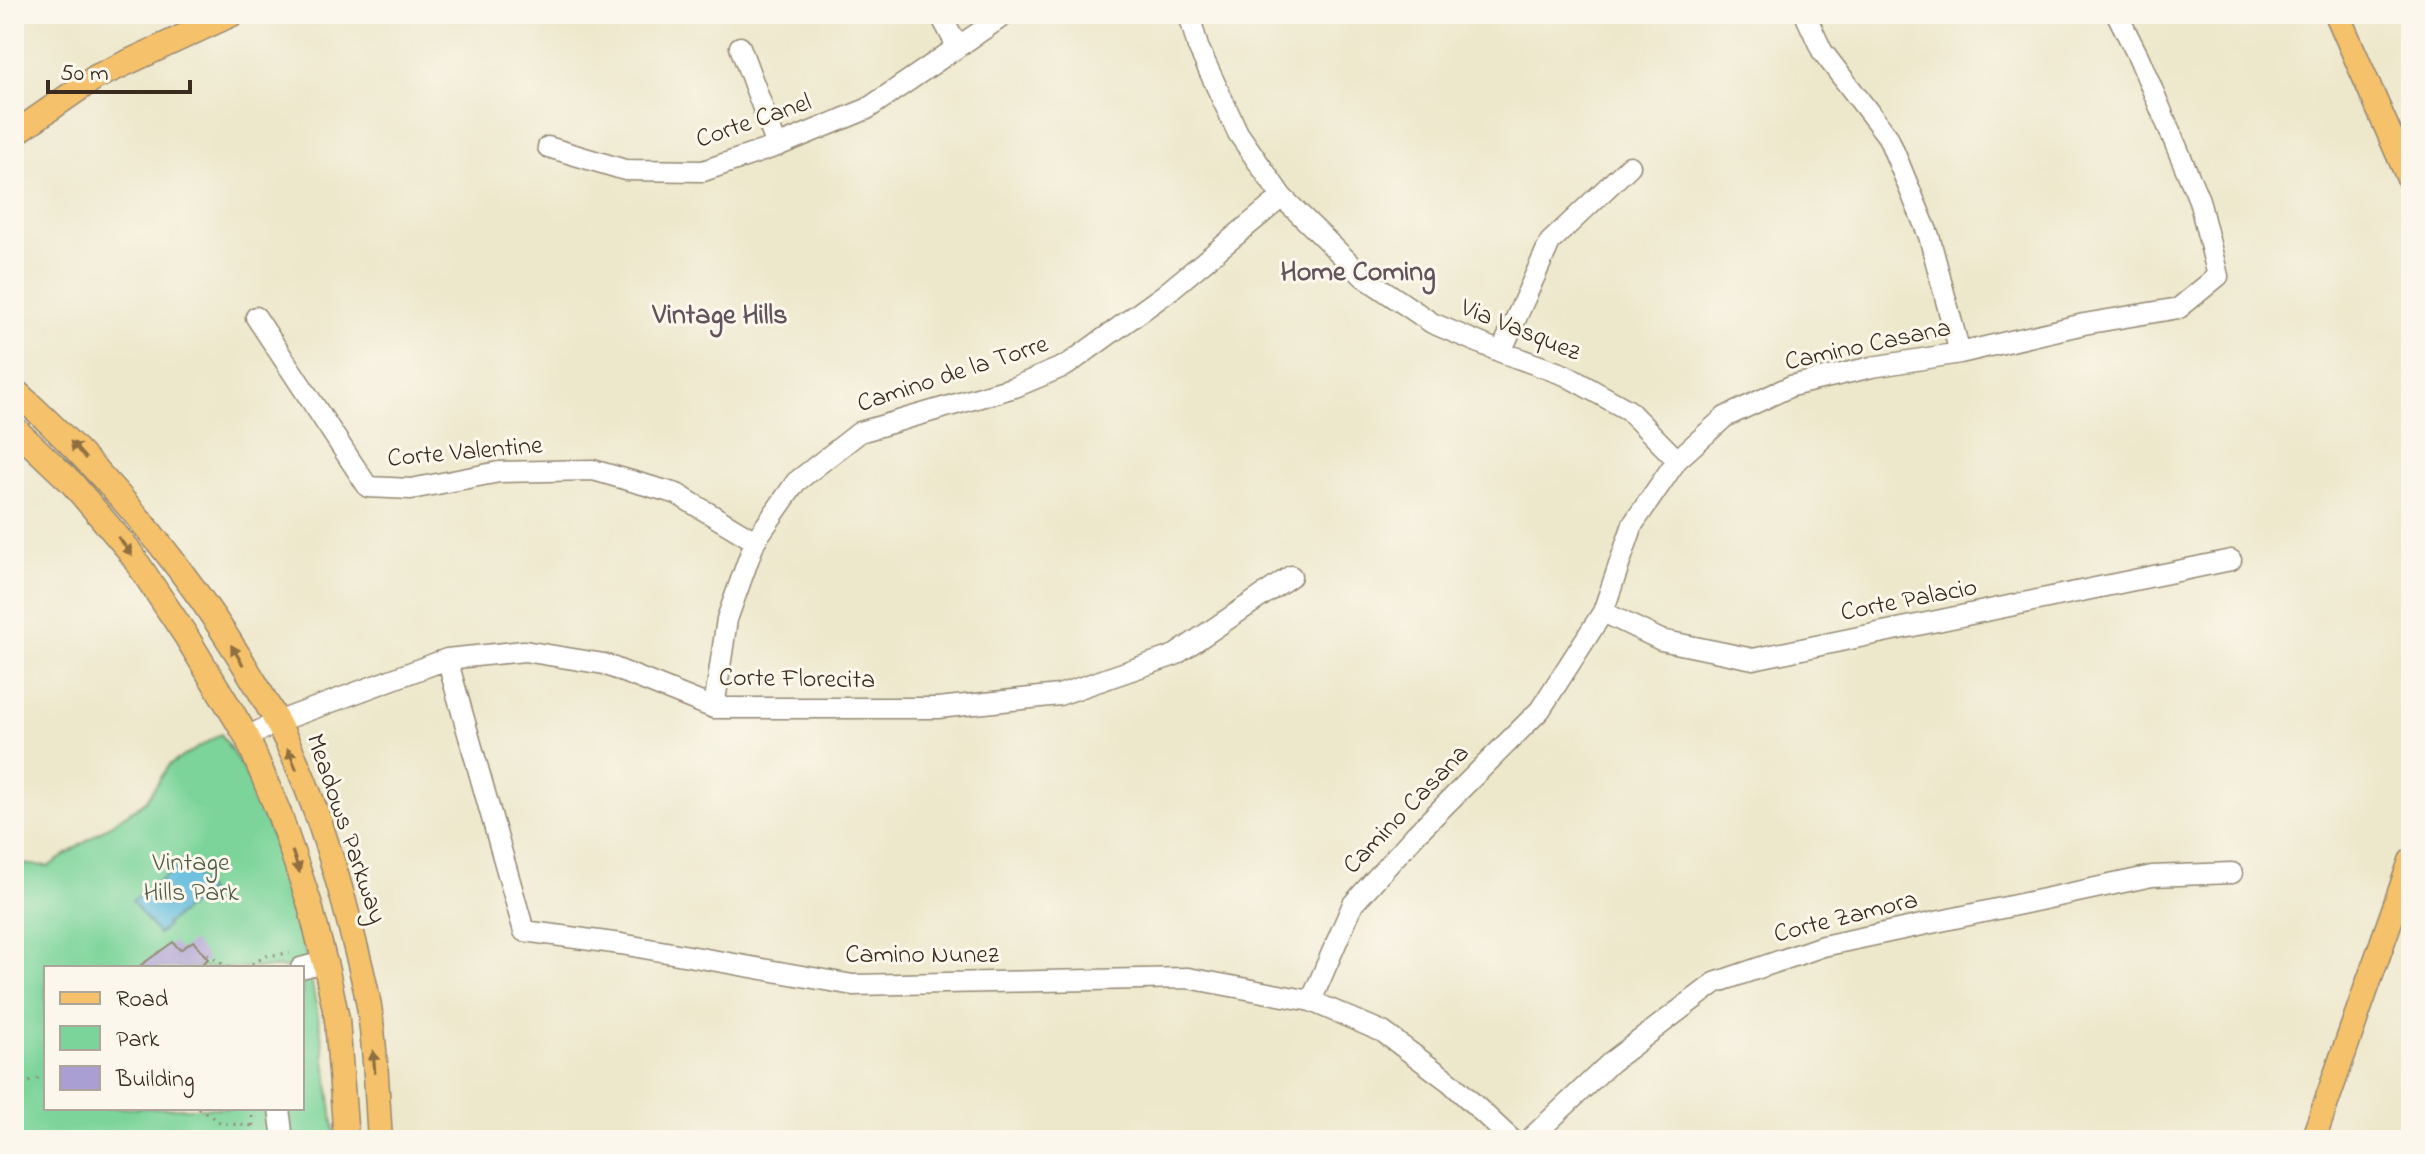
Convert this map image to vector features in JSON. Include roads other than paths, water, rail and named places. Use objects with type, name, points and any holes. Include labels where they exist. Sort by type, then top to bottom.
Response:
[{"type":"main road","points":[[14,134],[96,77],[232,14]]},
{"type":"main road","points":[[2337,14],[2411,183]]},
{"type":"main road","name":"Meadows Parkway","points":[[14,390],[67,437],[145,526],[214,618],[277,722],[312,804],[360,963],[370,1014],[380,1140]]},
{"type":"main road","points":[[14,428],[72,483],[128,549],[186,636],[247,737],[280,816],[309,902],[312,965],[337,1019],[346,1140]]},
{"type":"main road","points":[[2313,1140],[2411,861]]},
{"type":"street","points":[[940,14],[957,46]]},
{"type":"street","name":"Corte Canel","points":[[548,147],[625,170],[703,171],[777,146],[867,109],[1006,14]]},
{"type":"street","name":"Via Vasquez","points":[[1189,14],[1198,47],[1238,133],[1282,197],[1364,277],[1432,323],[1565,375],[1628,410],[1677,460]]},
{"type":"street","points":[[1805,14],[1822,51],[1888,137],[1929,236],[1960,353]]},
{"type":"street","name":"Camino Casana","points":[[1311,1001],[1353,904],[1416,834],[1540,710],[1603,612],[1633,524],[1677,460],[1725,417],[1791,386],[1872,367],[1960,353],[2084,324],[2179,308],[2218,276],[2199,200],[2117,14]]},
{"type":"street","points":[[740,47],[777,146]]},
{"type":"street","points":[[1501,352],[1550,242],[1630,166]]},
{"type":"street","name":"Camino de la Torre","points":[[714,708],[727,619],[755,541],[796,482],[860,432],[1015,387],[1067,365],[1165,294],[1282,197]]},
{"type":"street","name":"Corte Valentine","points":[[256,317],[368,487],[411,489],[499,472],[593,470],[677,494],[755,541]]},
{"type":"street","name":"Corte Palacio","points":[[1603,612],[1661,640],[1753,659],[2231,560]]},
{"type":"street","name":"Corte Florecita","points":[[247,737],[277,722],[447,659],[524,651],[604,664],[714,708],[938,708],[1059,695],[1175,655],[1291,576]]},
{"type":"street","name":"Camino Nunez","points":[[447,659],[524,931],[621,944],[853,985],[1188,978],[1311,1001],[1383,1032],[1450,1082],[1512,1140]]},
{"type":"street","name":"Corte Zamora","points":[[1529,1140],[1611,1062],[1715,983],[1823,946],[2152,876],[2232,873]]},
{"type":"street","points":[[279,1110],[283,1140]]},
{"type":"water","points":[[185,862],[208,892],[166,924],[167,927],[158,934],[132,901]]},
{"type":"district","name":"Home Coming","points":[[1358,273]]},
{"type":"district","name":"Vintage Hills","points":[[720,316]]},
{"type":"park label","name":"Vintage Hills Park","points":[[191,879]]}]
